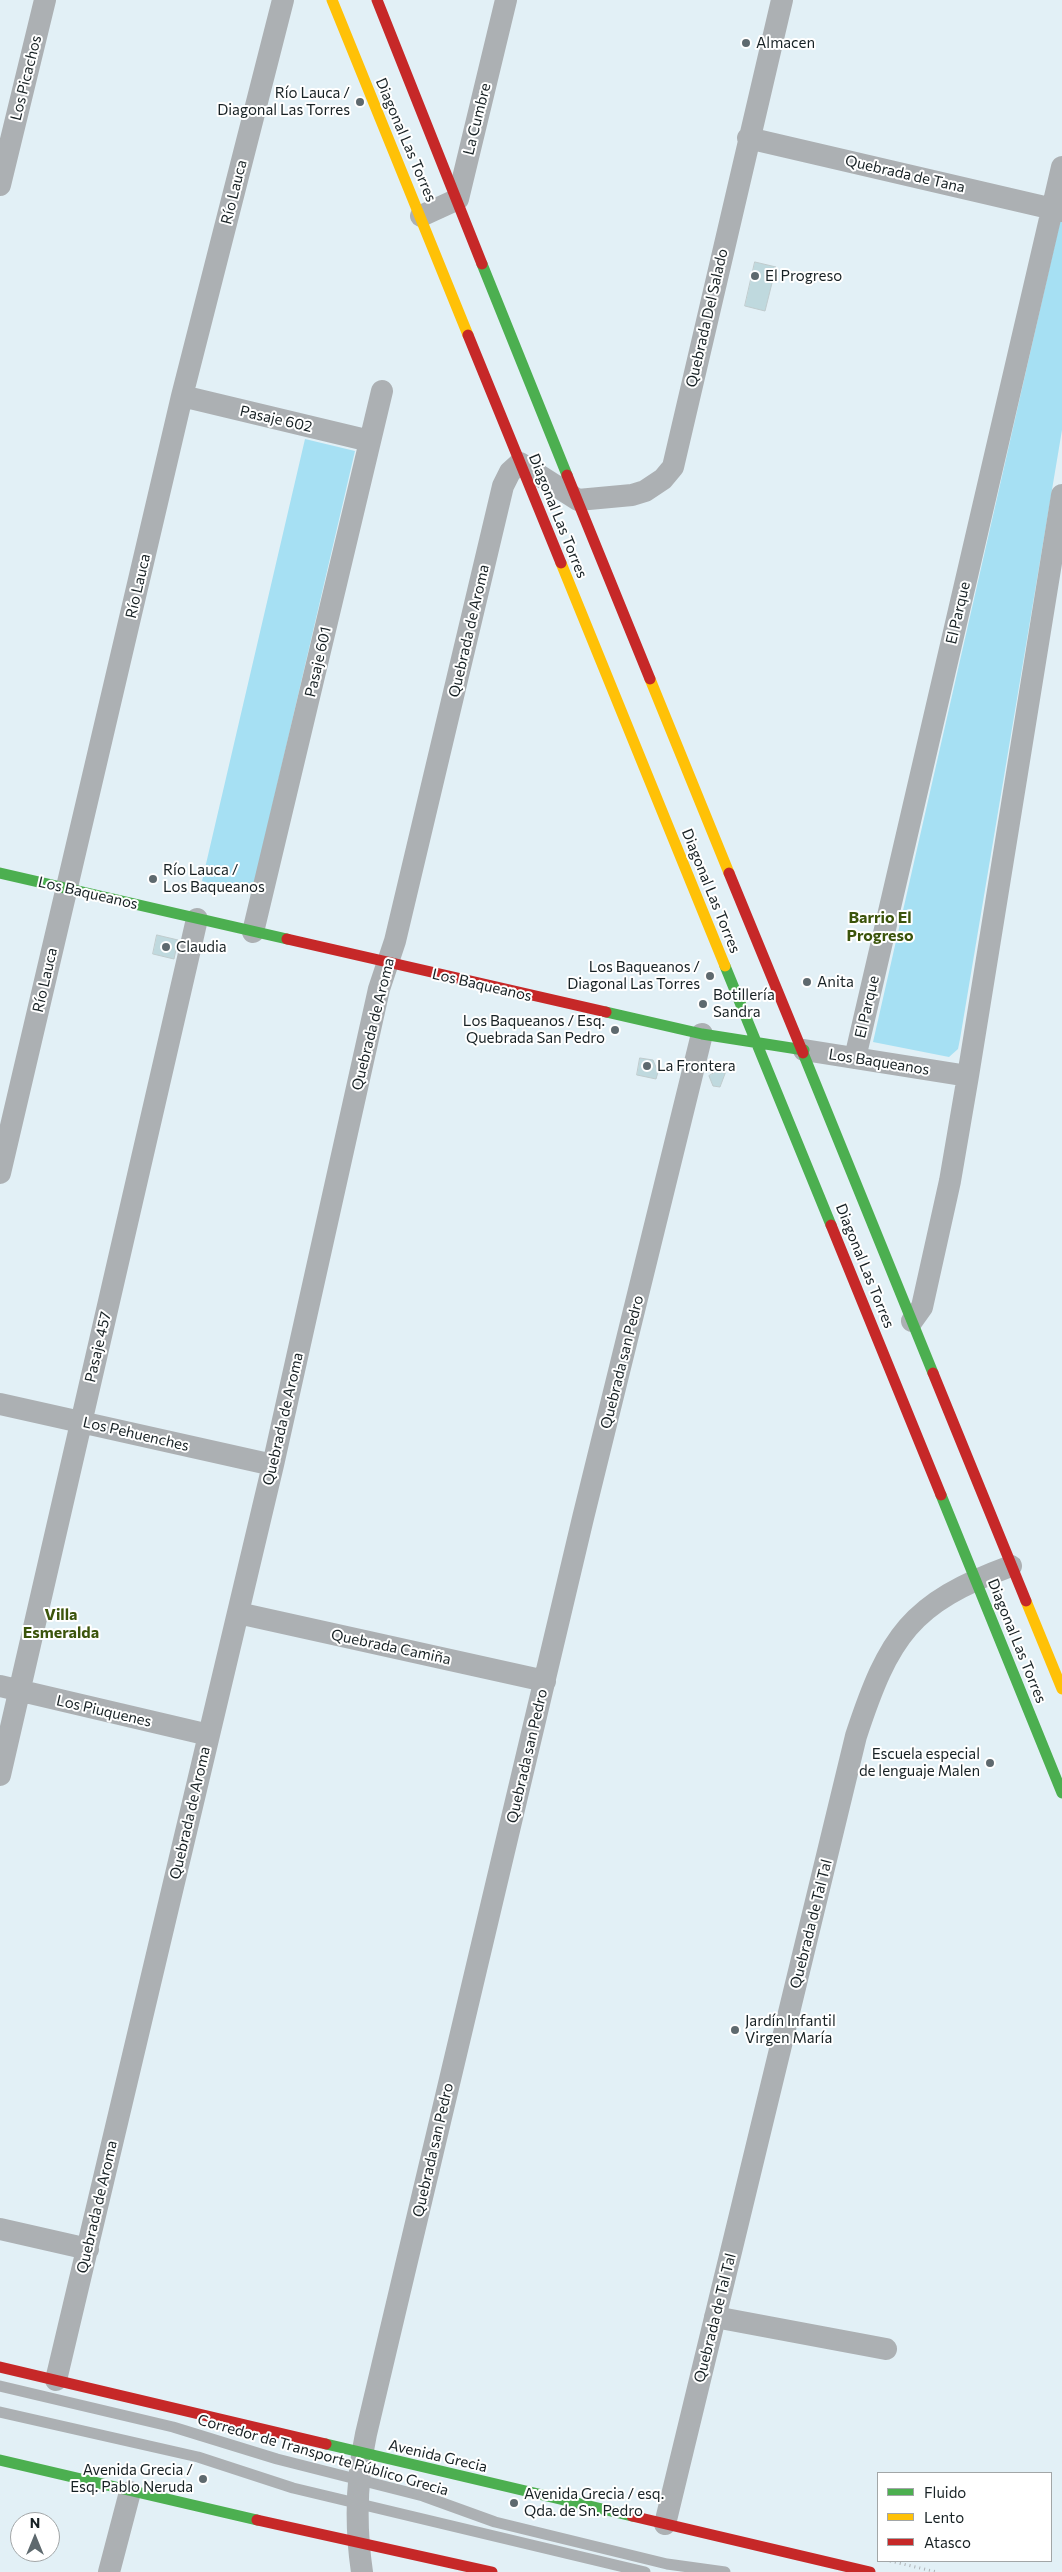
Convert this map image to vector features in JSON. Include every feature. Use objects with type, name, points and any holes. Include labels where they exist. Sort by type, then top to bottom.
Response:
[{"type":"main road","name":"Diagonal Las Torres","points":[[332,0],[1062,1793]]},
{"type":"main road","name":"Diagonal Las Torres","points":[[378,0],[578,500],[804,1050],[1062,1689]]},
{"type":"main road","name":"Los Baqueanos","points":[[0,873],[702,1034],[804,1050]]},
{"type":"main road","name":"Avenida Grecia","points":[[0,2367],[362,2454],[870,2572]]},
{"type":"main road","points":[[0,2460],[130,2492],[492,2572]]},
{"type":"street","name":"Los Picachos","points":[[0,184],[45,0]]},
{"type":"street","name":"Río Lauca","points":[[0,1173],[182,396],[283,0]]},
{"type":"street","name":"La Cumbre","points":[[458,198],[506,0]]},
{"type":"street","name":"Quebrada Del Salado","points":[[578,500],[632,495],[645,491],[664,479],[673,467],[748,138],[782,0]]},
{"type":"street","name":"Quebrada de Tana","points":[[748,138],[1057,210]]},
{"type":"street","name":"El Parque","points":[[855,1058],[1057,210],[1062,167]]},
{"type":"street","points":[[421,216],[458,198]]},
{"type":"street","name":"Pasaje 601","points":[[253,932],[382,391]]},
{"type":"street","name":"Pasaje 602","points":[[182,396],[370,441]]},
{"type":"street","points":[[520,463],[578,500]]},
{"type":"street","name":"Quebrada de Aroma","points":[[56,2380],[273,1465],[379,989],[395,941],[503,486],[510,472],[520,463]]},
{"type":"street","points":[[912,1321],[922,1307],[950,1181],[1062,496]]},
{"type":"street","name":"Pasaje 457","points":[[0,1775],[10,1689],[81,1422],[197,919]]},
{"type":"street","name":"Quebrada san Pedro","points":[[362,2572],[357,2543],[356,2503],[362,2454],[545,1681],[702,1034]]},
{"type":"street","name":"Los Baqueanos","points":[[804,1050],[968,1076]]},
{"type":"street","name":"Los Pehuenches","points":[[0,1404],[273,1465]]},
{"type":"street","name":"Quebrada de Tal Tal","points":[[666,2524],[856,1736],[871,1690],[890,1649],[913,1620],[939,1599],[976,1579],[1011,1566]]},
{"type":"street","name":"Quebrada Camiña","points":[[238,1613],[545,1681]]},
{"type":"street","name":"Los Piuquenes","points":[[10,1689],[209,1735]]},
{"type":"street","points":[[0,2229],[88,2249]]},
{"type":"street","points":[[716,2317],[886,2349]]},
{"type":"street","points":[[109,2572],[130,2492]]},
{"type":"lane","name":"Corredor de Transporte Público Grecia","points":[[0,2386],[173,2427],[277,2459],[422,2496],[495,2522],[667,2564],[725,2572]]},
{"type":"lane","points":[[0,2412],[222,2463],[294,2488],[645,2572]]},
{"type":"path","points":[[893,2562],[937,2572]]},
{"type":"shaded area","points":[[1062,213],[1062,430],[960,1039],[958,1049],[949,1057],[873,1042]]},
{"type":"shaded area","points":[[305,439],[355,451],[252,893],[202,881]]},
{"type":"building","points":[[755,262],[776,267],[765,311],[745,306]]},
{"type":"building","name":"Claudia","points":[[157,935],[178,940],[174,959],[153,954]]},
{"type":"building","name":"La Frontera","points":[[640,1058],[653,1060],[658,1072],[656,1079],[637,1075]]},
{"type":"building","points":[[721,1069],[726,1071],[720,1087],[713,1086],[709,1076]]},
{"type":"traffic: fast","points":[[482,264],[567,475]]},
{"type":"traffic: fast","points":[[0,873],[287,939]]},
{"type":"traffic: fast","points":[[725,966],[831,1225]]},
{"type":"traffic: fast","points":[[606,1012],[702,1034],[804,1050]]},
{"type":"traffic: fast","points":[[803,1053],[933,1373]]},
{"type":"traffic: fast","points":[[941,1495],[1062,1793]]},
{"type":"traffic: fast","points":[[326,2444],[632,2516]]},
{"type":"traffic: fast","points":[[0,2460],[257,2520]]},
{"type":"traffic: slow","points":[[332,0],[468,335]]},
{"type":"traffic: slow","points":[[561,563],[725,966]]},
{"type":"traffic: slow","points":[[650,679],[729,873]]},
{"type":"traffic: slow","points":[[1026,1601],[1062,1689]]},
{"type":"traffic: jam","points":[[377,0],[482,264]]},
{"type":"traffic: jam","points":[[468,335],[561,563]]},
{"type":"traffic: jam","points":[[567,475],[650,679]]},
{"type":"traffic: jam","points":[[729,873],[803,1053]]},
{"type":"traffic: jam","points":[[287,939],[606,1012]]},
{"type":"traffic: jam","points":[[831,1225],[941,1495]]},
{"type":"traffic: jam","points":[[933,1373],[1026,1601]]},
{"type":"traffic: jam","points":[[0,2367],[326,2444]]},
{"type":"traffic: jam","points":[[632,2516],[870,2572]]},
{"type":"traffic: jam","points":[[257,2520],[492,2572]]},
{"type":"place","name":"Almacen","points":[[746,43]]},
{"type":"place","name":"Río Lauca / Diagonal Las Torres","points":[[360,102]]},
{"type":"place","name":"El Progreso","points":[[755,276]]},
{"type":"place","name":"Río Lauca / Los Baqueanos","points":[[153,879]]},
{"type":"place","name":"Claudia","points":[[166,947]]},
{"type":"place","name":"Los Baqueanos / Diagonal Las Torres","points":[[710,976]]},
{"type":"place","name":"Anita","points":[[807,982]]},
{"type":"place","name":"Botillería Sandra","points":[[703,1004]]},
{"type":"place","name":"Los Baqueanos / Esq. Quebrada San Pedro","points":[[615,1030]]},
{"type":"place","name":"La Frontera","points":[[647,1066]]},
{"type":"place","name":"Escuela especial de lenguaje Malen","points":[[990,1763]]},
{"type":"place","name":"Jardín Infantil Virgen María","points":[[735,2030]]},
{"type":"place","name":"Avenida Grecia / Esq. Pablo Neruda","points":[[203,2479]]},
{"type":"place","name":"Avenida Grecia / esq. Qda. de Sn. Pedro","points":[[514,2503]]},
{"type":"district","name":"Barrio El Progreso","points":[[880,927]]},
{"type":"district","name":"Villa Esmeralda","points":[[61,1624]]}]
